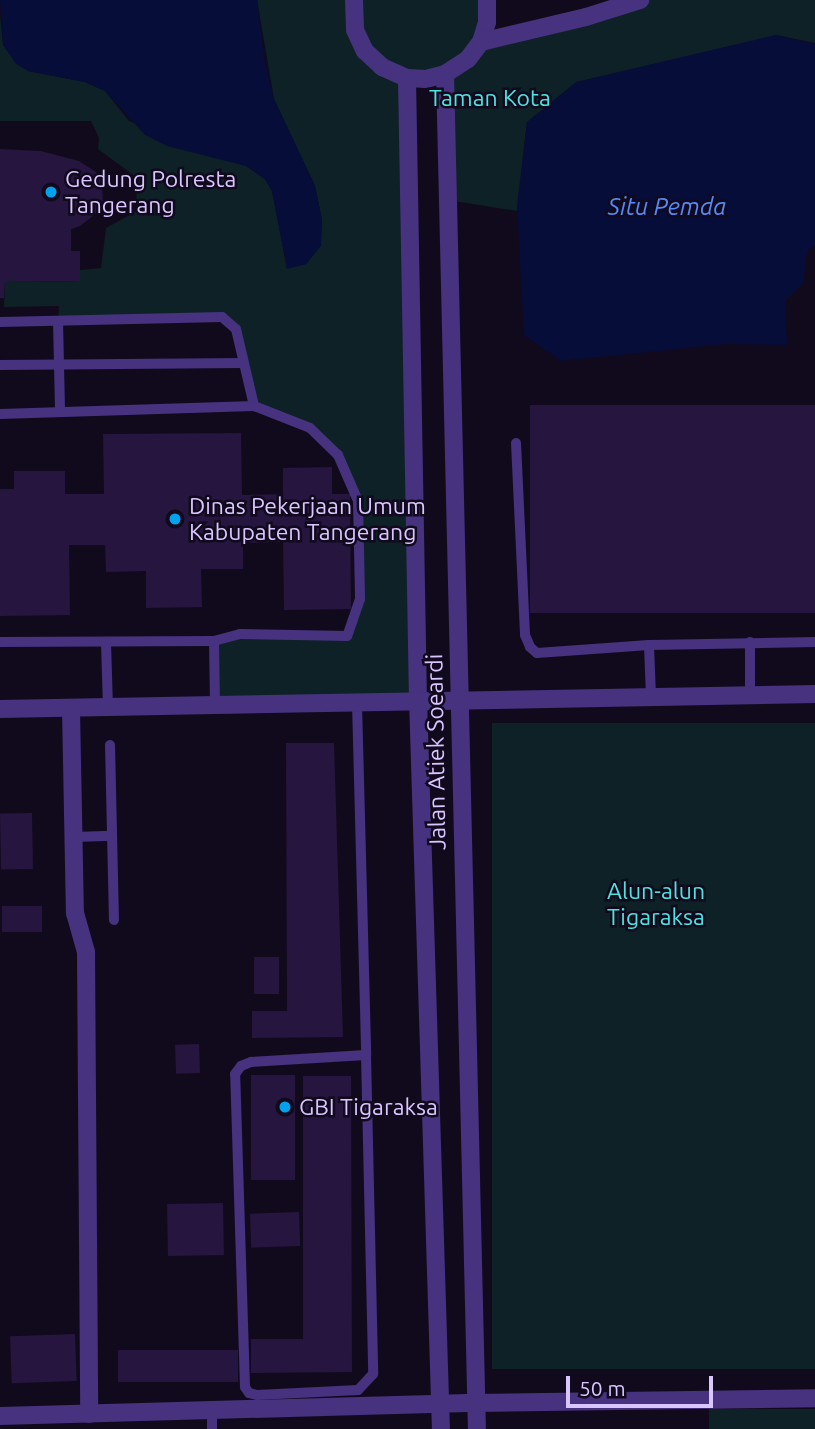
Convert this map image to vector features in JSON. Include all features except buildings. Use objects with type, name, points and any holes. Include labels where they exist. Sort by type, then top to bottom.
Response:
[{"type":"street","points":[[354,0],[355,30],[365,51],[382,67],[407,78],[426,79],[445,74],[468,60],[481,42],[487,22],[487,0]]},
{"type":"street","points":[[481,42],[586,17],[640,0]]},
{"type":"street","name":"Jalan Atiek Soeardi","points":[[445,74],[477,1429]]},
{"type":"street","name":"Jalan Atiek Soeardi","points":[[407,78],[418,699],[442,1429]]},
{"type":"street","points":[[0,709],[356,703],[460,698],[815,694]]},
{"type":"street","points":[[71,709],[75,913],[86,952],[89,1414]]},
{"type":"street","points":[[0,1416],[89,1414],[212,1420],[476,1402],[815,1398]]},
{"type":"lane","points":[[0,322],[222,317],[236,329],[254,406]]},
{"type":"lane","points":[[58,321],[60,412]]},
{"type":"lane","points":[[0,365],[243,363]]},
{"type":"lane","points":[[0,414],[254,406],[310,428],[338,455],[358,501],[360,598],[347,636],[240,634],[215,641],[0,642]]},
{"type":"lane","points":[[516,443],[525,635],[530,648],[537,653],[649,645],[815,642]]},
{"type":"lane","points":[[215,641],[215,705]]},
{"type":"lane","points":[[750,642],[750,695]]},
{"type":"lane","points":[[106,643],[108,708]]},
{"type":"lane","points":[[649,645],[651,696]]},
{"type":"lane","points":[[356,703],[366,1055],[373,1374],[358,1390],[257,1395],[249,1393],[245,1387],[235,1074],[241,1066],[251,1062],[366,1055]]},
{"type":"lane","points":[[110,745],[114,920]]},
{"type":"lane","points":[[74,837],[112,836]]},
{"type":"green space","name":"Taman Kota","points":[[257,0],[487,0],[481,41],[640,0],[815,0],[815,43],[776,35],[527,122],[517,211],[448,200],[445,74],[407,78],[418,699],[215,705],[214,641],[240,634],[347,636],[360,598],[358,501],[338,455],[310,428],[254,406],[228,319],[58,321],[59,306],[4,307],[5,282],[79,281],[80,270],[101,268],[106,228],[137,211],[136,177],[98,149],[99,138],[91,121],[0,121],[0,15],[3,45],[28,71],[85,82],[105,91],[129,121],[246,166],[265,179],[272,191],[287,268],[306,264],[320,246],[322,220],[315,186],[274,99]]},
{"type":"green space","name":"Alun-alun Tigaraksa","points":[[492,723],[815,723],[815,1369],[492,1369]]},
{"type":"green space","points":[[709,1409],[815,1409],[815,1429],[709,1429]]},
{"type":"water","points":[[0,0],[257,0],[264,57],[274,99],[315,186],[322,220],[321,246],[306,264],[287,269],[272,191],[265,179],[246,166],[167,146],[145,135],[105,91],[85,82],[28,71],[16,64],[3,45]]},
{"type":"water","name":"Situ Pemda","points":[[776,35],[815,44],[815,246],[807,251],[803,283],[785,301],[787,345],[726,344],[561,361],[524,335],[517,206],[527,122],[576,82]]},
{"type":"place","name":"Gedung Polresta Tangerang","points":[[51,192]]},
{"type":"place","name":"Dinas Pekerjaan Umum Kabupaten Tangerang","points":[[175,519]]},
{"type":"place","name":"GBI Tigaraksa","points":[[285,1107]]}]
